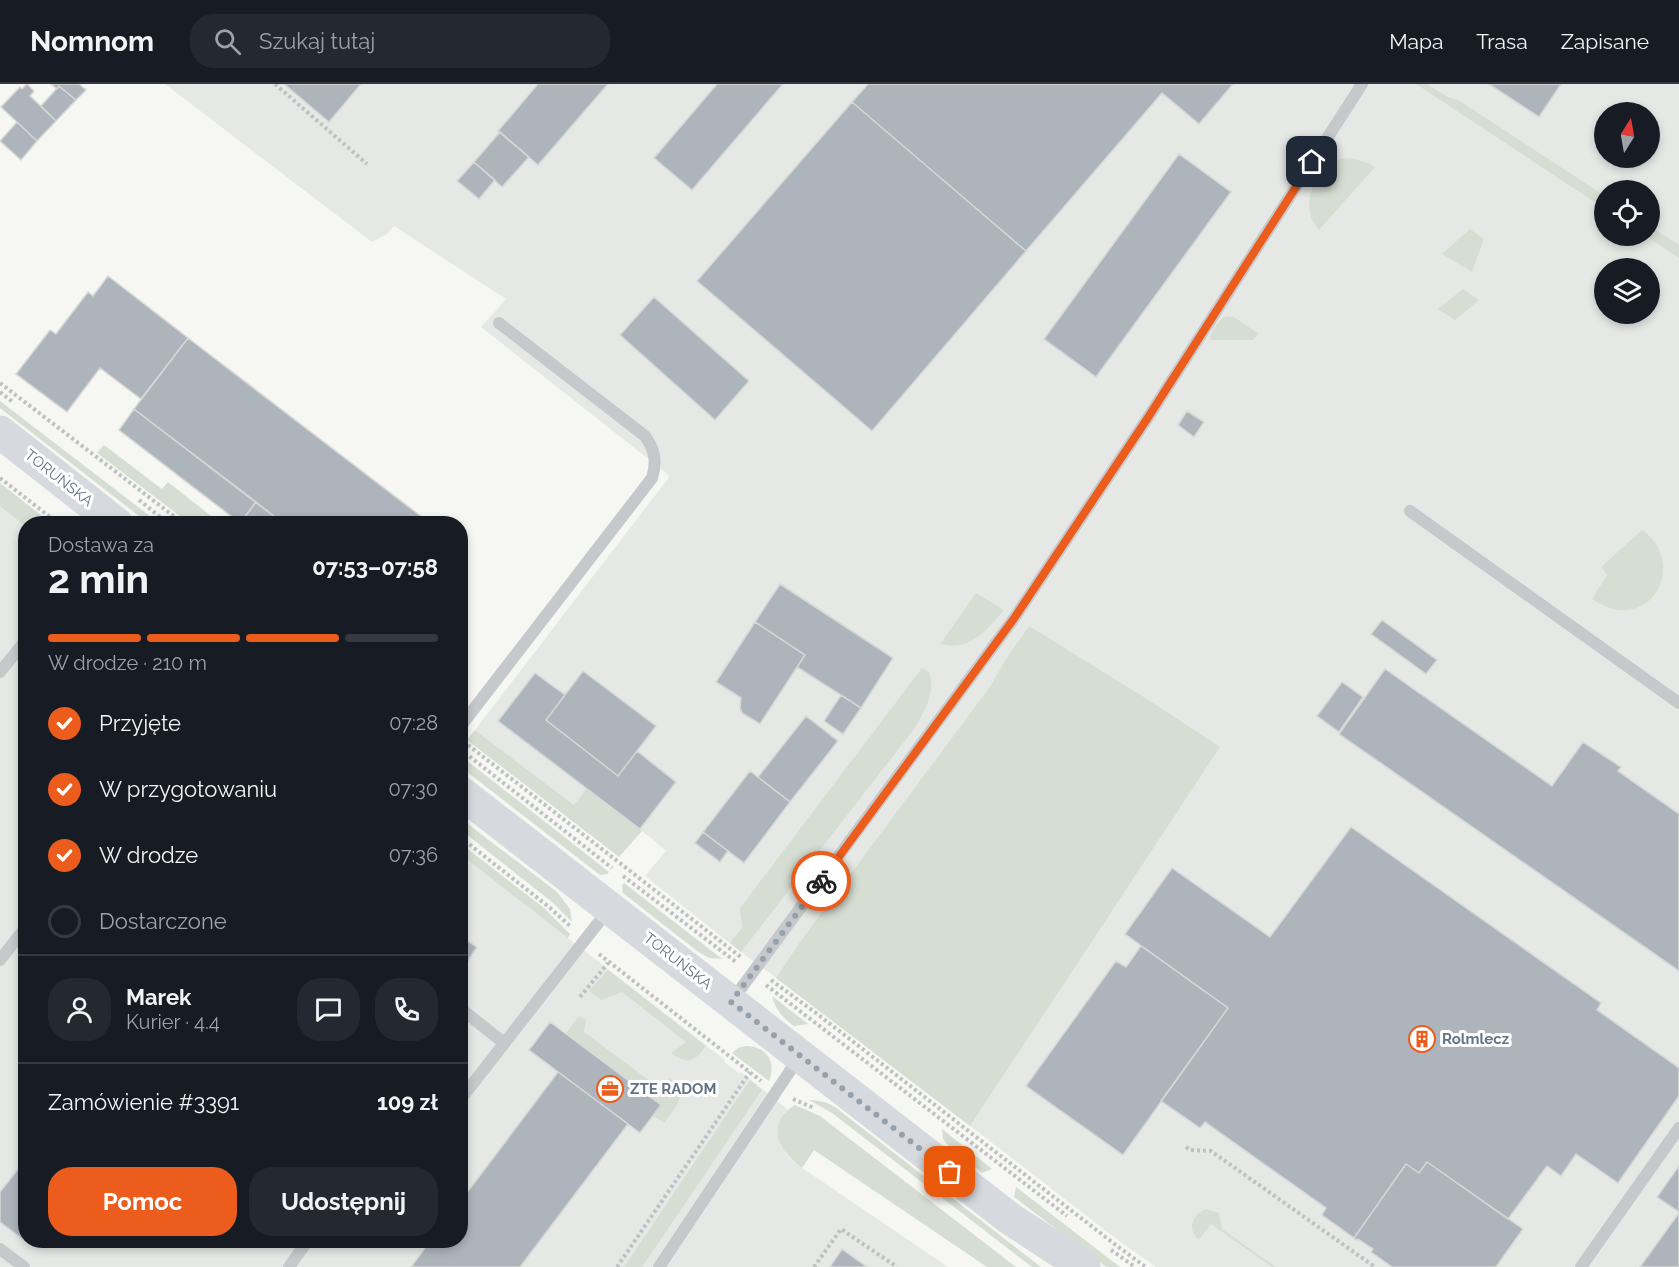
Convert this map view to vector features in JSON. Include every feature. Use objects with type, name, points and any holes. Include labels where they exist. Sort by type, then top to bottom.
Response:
[{"type":"street","name":"TORUŃSKA","points":[[0,432],[107,516]]},
{"type":"street","name":"TORUŃSKA","points":[[468,798],[1009,1218],[1059,1267]]},
{"type":"street","name":"TORUŃSKA","points":[[1009,1218],[1096,1258]]},
{"type":"lane","points":[[731,1002],[1015,617],[1158,403],[1362,84]]},
{"type":"lane","points":[[468,717],[652,478],[655,467],[655,455],[645,436],[499,323]]},
{"type":"lane","points":[[1410,511],[1679,703]]},
{"type":"lane","points":[[0,672],[18,650]]},
{"type":"lane","points":[[468,1090],[610,908]]},
{"type":"lane","points":[[0,960],[18,937]]},
{"type":"lane","points":[[468,1014],[504,1043]]},
{"type":"lane","points":[[659,1267],[800,1056]]},
{"type":"lane","points":[[1581,1267],[1679,1128]]},
{"type":"lane","points":[[290,1267],[303,1248]]},
{"type":"lane","points":[[0,1249],[24,1267]]},
{"type":"path","points":[[275,84],[367,164]]},
{"type":"path","points":[[0,383],[174,516]]},
{"type":"path","points":[[0,478],[49,516]]},
{"type":"path","points":[[468,745],[670,900],[754,972],[816,1013],[1146,1267]]},
{"type":"path","points":[[468,755],[621,875],[754,972],[1072,1221]]},
{"type":"path","points":[[468,843],[549,907],[608,963],[776,1093],[822,1113]]},
{"type":"path","points":[[580,997],[608,963]]},
{"type":"path","points":[[617,1267],[750,1072]]},
{"type":"path","points":[[1186,1147],[1190,1150],[1211,1151],[1375,1267]]},
{"type":"path","points":[[814,1267],[841,1229],[897,1267]]},
{"type":"path","points":[[1096,1258],[1135,1267]]},
{"type":"shaded area","points":[[165,84],[1679,84],[1679,1267],[1156,1267],[741,952],[645,876],[666,851],[587,789],[574,805],[475,730],[670,476],[481,327],[506,299],[394,226],[387,234],[372,242]]},
{"type":"shaded area","points":[[1416,84],[1427,84],[1448,97],[1460,101],[1594,189],[1594,202]]},
{"type":"shaded area","points":[[1344,158],[1360,160],[1375,167],[1319,230],[1312,220],[1309,207],[1313,188],[1327,166]]},
{"type":"shaded area","points":[[1470,229],[1484,239],[1472,272],[1442,254]]},
{"type":"shaded area","points":[[1660,233],[1679,245],[1679,258],[1660,245]]},
{"type":"shaded area","points":[[1463,289],[1479,300],[1455,320],[1438,309]]},
{"type":"shaded area","points":[[1228,316],[1234,317],[1259,334],[1253,340],[1210,340],[1217,324]]},
{"type":"shaded area","points":[[0,401],[150,516],[139,516],[0,408]]},
{"type":"shaded area","points":[[104,445],[162,489],[168,482],[211,516],[180,516],[97,453]]},
{"type":"shaded area","points":[[0,483],[42,516],[18,516],[18,520],[0,506]]},
{"type":"shaded area","points":[[0,506],[18,520],[18,1248],[468,1248],[468,860],[788,1110],[783,1116],[785,1153],[792,1161],[948,1267],[0,1267]]},
{"type":"shaded area","points":[[1642,530],[1654,540],[1660,553],[1663,567],[1662,580],[1656,593],[1647,603],[1634,609],[1618,610],[1592,599],[1607,575],[1601,567]]},
{"type":"shaded area","points":[[976,593],[1004,610],[977,638],[960,645],[940,644]]},
{"type":"shaded area","points":[[1029,626],[1220,747],[970,1126],[776,978],[800,942],[989,688]]},
{"type":"shaded area","points":[[922,668],[930,673],[931,689],[925,708],[914,729],[741,952],[730,943],[742,928],[740,908]]},
{"type":"shaded area","points":[[475,730],[574,805],[587,788],[642,831],[619,857],[468,739]]},
{"type":"shaded area","points":[[468,761],[609,872],[600,875],[468,773]]},
{"type":"shaded area","points":[[468,824],[557,892],[570,909],[572,922],[552,902],[468,836]]},
{"type":"shaded area","points":[[468,849],[544,908],[570,934],[568,938],[468,860]]},
{"type":"shaded area","points":[[624,883],[722,959],[709,958],[697,951],[623,893]]},
{"type":"shaded area","points":[[608,970],[706,1046],[698,1056],[689,1061],[671,1053],[686,1042],[622,992],[601,1000],[589,991]]},
{"type":"shaded area","points":[[772,996],[808,1024],[794,1026],[780,1013]]},
{"type":"shaded area","points":[[579,1016],[586,1020],[584,1032],[666,1093],[669,1078],[676,1084],[679,1089],[679,1100],[664,1123],[653,1116],[661,1105],[566,1033]]},
{"type":"shaded area","points":[[745,1046],[759,1049],[768,1056],[772,1067],[769,1081],[732,1053]]},
{"type":"shaded area","points":[[750,1080],[762,1090],[642,1267],[624,1267]]},
{"type":"shaded area","points":[[809,1100],[816,1100],[835,1107],[1041,1267],[1032,1267],[832,1113]]},
{"type":"shaded area","points":[[795,1105],[820,1116],[1016,1267],[987,1267],[814,1150],[802,1168],[787,1154],[778,1138],[780,1121],[785,1113]]},
{"type":"shaded area","points":[[942,1129],[992,1169],[982,1173],[947,1144],[943,1139]]},
{"type":"shaded area","points":[[1016,1187],[1120,1267],[1106,1267],[1014,1197]]},
{"type":"shaded area","points":[[1206,1209],[1219,1213],[1222,1229],[1276,1267],[1272,1267],[1211,1224],[1199,1240],[1193,1232],[1192,1223],[1197,1215]]},
{"type":"building","points":[[27,84],[34,91],[30,96],[56,121],[37,141],[1,107],[20,87],[22,89]]},
{"type":"building","points":[[51,84],[79,84],[86,90],[76,100],[59,86],[57,89]]},
{"type":"building","points":[[284,84],[361,84],[329,122]]},
{"type":"building","points":[[538,84],[608,84],[538,165],[498,131]]},
{"type":"building","points":[[717,84],[783,84],[692,190],[654,158]]},
{"type":"building","points":[[868,84],[1233,84],[1199,124],[1162,93],[1026,251],[852,102]]},
{"type":"building","points":[[1489,84],[1561,84],[1539,117]]},
{"type":"building","points":[[59,86],[76,100],[56,121],[41,106]]},
{"type":"building","points":[[852,102],[1026,251],[872,431],[697,281]]},
{"type":"building","points":[[17,122],[37,141],[21,160],[0,141]]},
{"type":"building","points":[[500,132],[529,157],[502,187],[474,162]]},
{"type":"building","points":[[1179,154],[1231,192],[1096,377],[1044,339]]},
{"type":"building","points":[[474,162],[495,180],[479,199],[457,181]]},
{"type":"building","points":[[108,276],[188,338],[141,399],[100,368],[67,412],[16,374],[50,330],[56,334],[88,292],[93,296]]},
{"type":"building","points":[[654,297],[749,381],[715,420],[620,335]]},
{"type":"building","points":[[188,338],[421,516],[274,516],[134,409]]},
{"type":"building","points":[[134,409],[256,502],[245,516],[231,516],[119,430]]},
{"type":"building","points":[[1187,411],[1204,422],[1194,437],[1178,425]]},
{"type":"building","points":[[256,502],[274,516],[246,516]]},
{"type":"building","points":[[780,584],[893,658],[861,708],[797,667],[805,655],[755,622]]},
{"type":"building","points":[[1382,620],[1437,660],[1426,674],[1371,634]]},
{"type":"building","points":[[755,622],[805,655],[760,724],[742,713],[741,698],[716,682]]},
{"type":"building","points":[[1385,669],[1552,786],[1583,742],[1621,767],[1618,771],[1679,814],[1679,971],[1339,734]]},
{"type":"building","points":[[583,671],[656,726],[618,776],[546,720]]},
{"type":"building","points":[[535,673],[565,695],[546,720],[618,776],[637,751],[676,782],[640,829],[498,721]]},
{"type":"building","points":[[1342,682],[1363,697],[1339,732],[1317,716]]},
{"type":"building","points":[[841,695],[861,708],[843,734],[824,721]]},
{"type":"building","points":[[806,716],[838,741],[790,802],[758,777]]},
{"type":"building","points":[[750,771],[790,802],[744,863],[703,832]]},
{"type":"building","name":"Rolmlecz","points":[[1351,827],[1601,1003],[1597,1010],[1679,1068],[1679,1096],[1618,1183],[1576,1154],[1561,1176],[1547,1166],[1508,1219],[1427,1162],[1419,1173],[1406,1164],[1354,1238],[1322,1215],[1326,1208],[1205,1122],[1200,1128],[1161,1101],[1228,1008],[1125,934],[1172,868],[1270,937]]},
{"type":"building","points":[[703,832],[728,851],[720,862],[695,843]]},
{"type":"building","points":[[468,941],[477,947],[468,961]]},
{"type":"building","points":[[1141,946],[1228,1008],[1123,1155],[1026,1086],[1116,961],[1126,967]]},
{"type":"building","name":"ZTE RADOM","points":[[550,1022],[661,1105],[640,1133],[529,1050]]},
{"type":"building","points":[[558,1072],[628,1124],[520,1267],[411,1267],[425,1248],[468,1248],[468,1191]]},
{"type":"building","points":[[1427,1162],[1523,1229],[1496,1267],[1392,1267],[1371,1252],[1373,1249],[1354,1238],[1406,1164],[1419,1173]]},
{"type":"building","points":[[1679,1166],[1679,1212],[1657,1197]]},
{"type":"building","points":[[18,1169],[18,1236],[0,1222],[0,1192]]},
{"type":"building","points":[[1679,1213],[1679,1267],[1640,1267]]},
{"type":"building","points":[[842,1249],[867,1267],[830,1267]]},
{"type":"way so far","points":[[821,881],[731,1002],[950,1172]]},
{"type":"place","name":"Rolmlecz","points":[[1422,1039]]},
{"type":"place","name":"ZTE RADOM","points":[[610,1089]]},
{"type":"route","points":[[821,881],[1015,617],[1147,419],[1312,162]]}]
